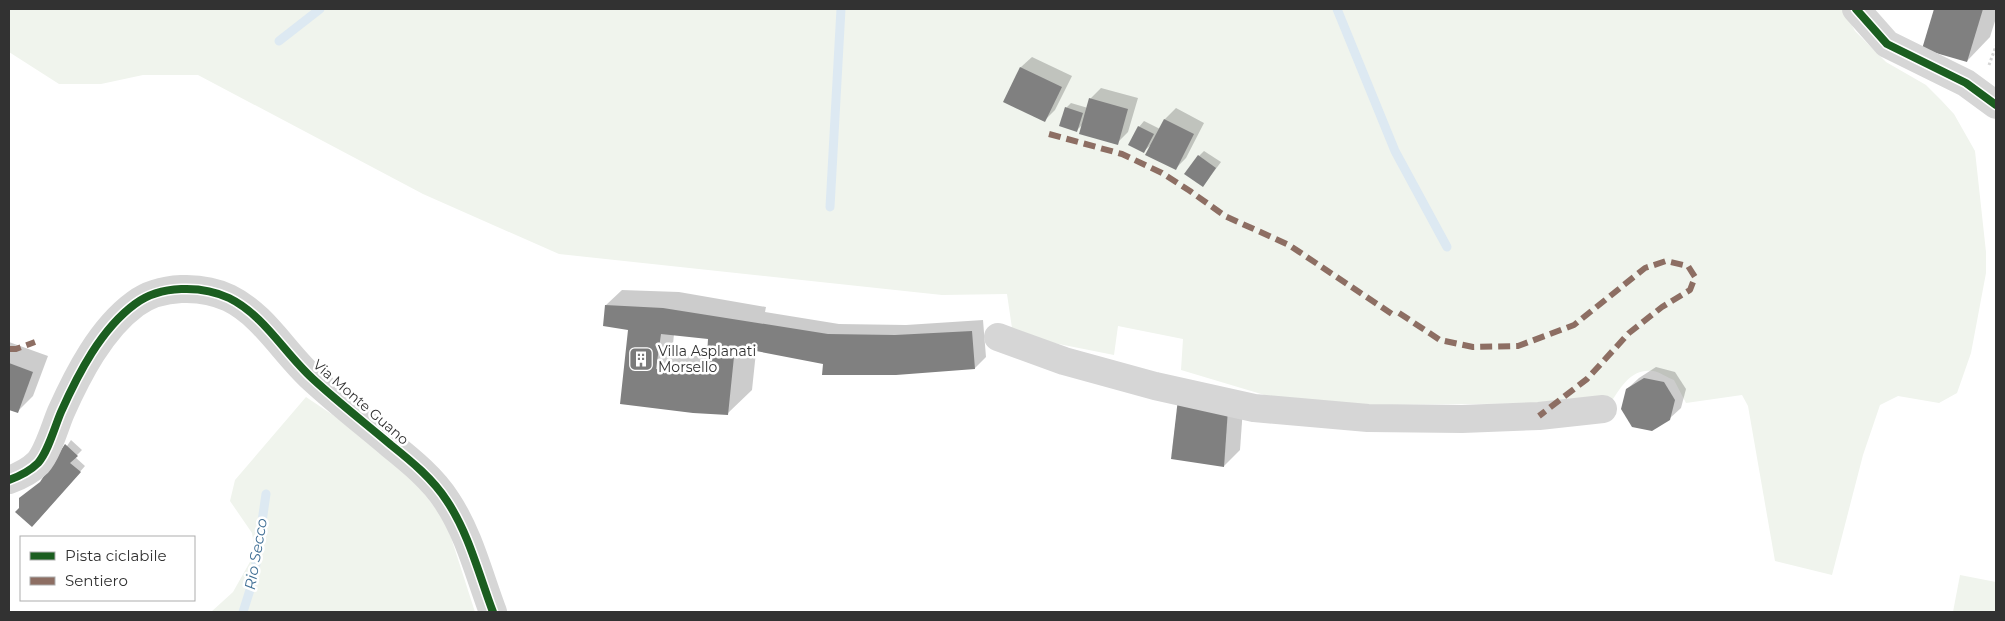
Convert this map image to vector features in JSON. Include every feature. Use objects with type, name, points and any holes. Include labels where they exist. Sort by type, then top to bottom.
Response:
[{"type":"street","points":[[1856,9],[1888,44],[1966,83],[1996,105]]},
{"type":"street","name":"Via Monte Guano","points":[[9,480],[25,475],[39,462],[67,398],[88,360],[113,325],[136,303],[157,292],[185,289],[212,291],[230,299],[248,311],[311,378],[424,473],[447,500],[464,532],[493,612]]},
{"type":"street","points":[[998,337],[1064,361],[1155,386],[1254,408],[1368,418],[1462,419],[1538,416],[1603,408]]},
{"type":"shaded area","points":[[9,9],[1843,9],[1855,31],[1886,62],[1926,85],[1941,100],[1954,114],[1975,151],[1986,252],[1986,273],[1971,353],[1957,393],[1939,403],[1898,396],[1880,405],[1863,455],[1832,575],[1775,561],[1748,406],[1742,395],[1686,403],[1674,380],[1656,372],[1646,371],[1640,372],[1629,379],[1613,399],[1564,403],[1374,405],[1281,400],[1181,370],[1183,339],[1118,326],[1114,355],[1013,335],[1007,294],[942,295],[559,254],[423,194],[198,75],[143,75],[101,84],[59,84],[9,52]]},
{"type":"shaded area","points":[[306,397],[373,442],[412,478],[446,522],[475,612],[211,612],[233,592],[255,553],[252,533],[230,501],[235,480]]},
{"type":"shaded area","points":[[1960,575],[1996,582],[1996,612],[1953,612]]},
{"type":"building","points":[[1934,9],[1983,9],[1967,62],[1922,49]]},
{"type":"building","points":[[1020,67],[1062,87],[1045,122],[1003,102]]},
{"type":"building","points":[[1089,98],[1128,109],[1118,145],[1079,134]]},
{"type":"building","points":[[1065,107],[1083,113],[1077,132],[1059,126]]},
{"type":"building","points":[[1164,119],[1194,134],[1176,170],[1145,155]]},
{"type":"building","points":[[1138,126],[1154,134],[1144,153],[1128,145]]},
{"type":"building","points":[[1198,155],[1216,168],[1203,187],[1184,174]]},
{"type":"building","points":[[605,305],[663,308],[828,334],[895,335],[972,331],[975,369],[896,375],[822,375],[823,364],[735,347],[728,415],[693,413],[620,404],[628,330],[603,326]],"holes":[[[661,334],[708,339],[706,373],[656,369]]]},
{"type":"building","points":[[9,363],[33,372],[18,413],[9,410]]},
{"type":"building","points":[[1644,378],[1664,382],[1675,400],[1670,420],[1652,431],[1632,427],[1621,409],[1626,389]]},
{"type":"building","points":[[1178,399],[1228,409],[1224,467],[1171,459]]},
{"type":"building","points":[[65,444],[78,456],[70,463],[81,472],[32,527],[15,512],[19,508],[19,498],[40,482]]},
{"type":"waterway","points":[[279,41],[320,9]]},
{"type":"waterway","points":[[830,207],[841,9]]},
{"type":"waterway","points":[[1337,9],[1395,151],[1447,247]]},
{"type":"waterway","name":"Rio Secco","points":[[243,612],[254,577],[266,494]]},
{"type":"marked path","points":[[1049,134],[1122,154],[1162,173],[1225,216],[1289,245],[1392,314]]},
{"type":"marked path","points":[[1399,313],[1440,340],[1473,347],[1518,346],[1574,325],[1645,268],[1666,261],[1688,266],[1695,277],[1690,290],[1662,307],[1629,333],[1587,379],[1539,416]]},
{"type":"marked path","points":[[9,349],[16,349],[35,342]]},
{"type":"cycle path","points":[[1856,9],[1887,44],[1966,83],[1996,105]]},
{"type":"cycle path","points":[[9,480],[28,471],[42,458],[61,412],[83,368],[101,339],[123,314],[145,298],[169,290],[194,289],[218,294],[242,305],[253,314],[313,379],[414,464],[435,485],[462,527],[493,612]]},
{"type":"place","name":"Villa Asplanati Morsello","points":[[641,359]]}]
